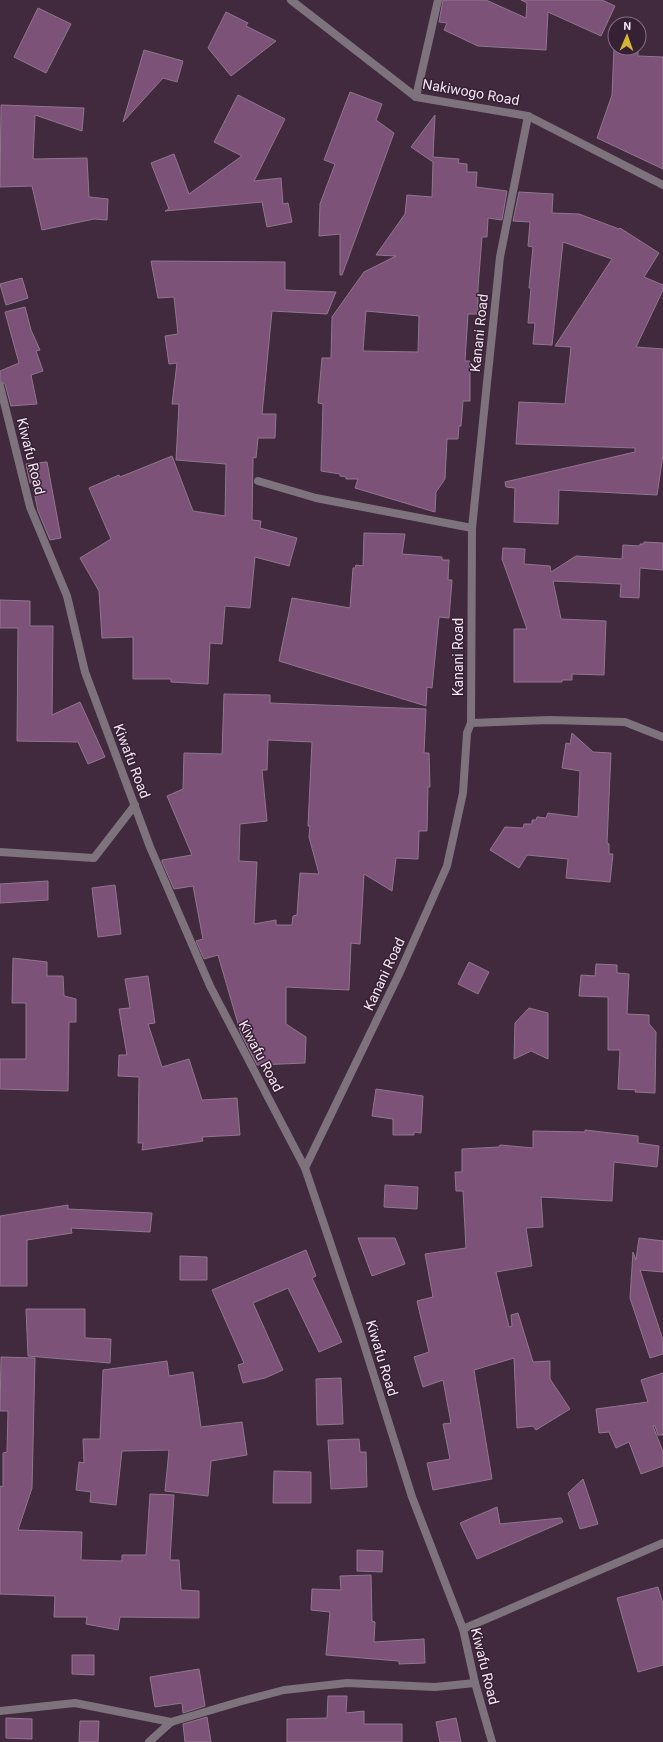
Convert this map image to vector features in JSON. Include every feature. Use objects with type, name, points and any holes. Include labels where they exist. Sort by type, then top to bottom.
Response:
[{"type":"street","name":"Nakiwogo Road","points":[[291,0],[416,97],[528,116],[663,185]]},
{"type":"street","points":[[416,97],[438,0]]},
{"type":"street","name":"Kanani Road","points":[[305,1168],[400,972],[447,866],[463,793],[467,733],[471,723],[472,528],[500,257],[528,116]]},
{"type":"street","name":"Kiwafu Road","points":[[0,386],[30,507],[67,596],[85,672],[150,847],[210,986],[305,1168],[358,1325],[412,1497],[463,1629],[475,1683],[492,1742]]},
{"type":"street","points":[[258,481],[316,498],[472,528]]},
{"type":"street","points":[[471,723],[550,720],[625,722],[663,737]]},
{"type":"street","points":[[0,852],[94,858],[135,805]]},
{"type":"street","points":[[463,1629],[663,1543]]},
{"type":"street","points":[[149,1742],[171,1722],[284,1690],[347,1682],[435,1687],[475,1683]]},
{"type":"street","points":[[0,1711],[75,1703],[171,1722]]},
{"type":"building","points":[[443,0],[486,0],[526,18],[527,3],[521,0],[602,0],[615,6],[610,16],[607,16],[607,23],[601,36],[548,12],[546,50],[478,46],[444,30],[447,23],[439,22]]},
{"type":"building","points":[[38,8],[71,24],[46,73],[14,57]]},
{"type":"building","points":[[226,12],[248,23],[246,26],[276,41],[231,76],[208,48]]},
{"type":"building","points":[[144,50],[183,61],[177,82],[163,78],[123,122]]},
{"type":"building","points":[[614,56],[663,57],[663,169],[597,138],[612,95]]},
{"type":"building","points":[[350,92],[382,104],[376,120],[394,133],[342,275],[340,275],[340,234],[319,236],[320,204],[335,164],[324,160]]},
{"type":"building","points":[[238,95],[285,119],[254,181],[281,178],[283,204],[288,203],[292,222],[267,227],[262,202],[165,211],[169,209],[151,163],[174,154],[189,194],[242,156],[214,142]]},
{"type":"building","points":[[1,105],[84,108],[82,131],[35,115],[33,159],[87,158],[89,197],[108,199],[107,220],[94,219],[42,230],[32,186],[0,187]]},
{"type":"building","points":[[435,115],[433,157],[459,159],[458,163],[467,164],[467,172],[477,172],[476,187],[507,191],[502,220],[488,218],[487,237],[482,237],[478,288],[478,314],[468,314],[465,361],[470,361],[470,401],[463,401],[461,426],[459,426],[458,439],[447,439],[445,479],[436,492],[435,512],[355,488],[358,479],[346,479],[346,477],[340,476],[340,474],[321,471],[323,404],[318,403],[322,358],[331,358],[332,317],[364,272],[396,256],[376,255],[405,214],[407,195],[432,197],[433,162],[411,147]],"holes":[[[366,311],[419,316],[418,352],[363,351]]]},
{"type":"building","points":[[519,192],[553,194],[552,213],[579,214],[619,229],[620,228],[659,253],[644,277],[663,285],[663,290],[636,347],[663,349],[663,455],[657,495],[559,490],[558,524],[514,522],[515,488],[506,487],[505,482],[635,452],[635,448],[516,444],[519,402],[565,404],[571,347],[555,346],[612,259],[563,242],[552,345],[533,344],[535,323],[528,323],[531,288],[529,288],[533,247],[528,246],[530,222],[513,221]]},
{"type":"building","points":[[151,261],[285,262],[285,290],[336,292],[327,314],[272,311],[262,414],[276,414],[275,438],[258,438],[256,458],[253,457],[252,520],[261,521],[260,528],[297,538],[289,566],[255,557],[250,608],[225,606],[222,644],[210,643],[208,684],[171,682],[171,679],[133,679],[133,637],[102,638],[99,591],[80,558],[111,539],[89,488],[119,475],[120,477],[172,456],[193,511],[225,516],[226,464],[176,460],[179,404],[172,404],[177,363],[169,364],[165,336],[178,334],[174,297],[158,298]]},
{"type":"building","points":[[22,278],[28,298],[6,305],[0,284]]},
{"type":"building","points":[[25,307],[31,330],[40,350],[36,351],[43,371],[31,375],[37,404],[11,406],[5,384],[0,381],[0,371],[19,363],[5,312]]},
{"type":"building","points":[[47,462],[61,538],[50,540],[38,511],[32,482],[30,483],[26,464]]},
{"type":"building","points":[[364,533],[405,534],[402,554],[442,557],[442,560],[449,560],[448,580],[452,580],[449,618],[439,617],[432,688],[427,687],[426,706],[279,661],[292,598],[350,608],[353,568],[355,568],[356,565],[363,566]]},
{"type":"building","points":[[644,542],[663,543],[663,570],[640,568],[639,598],[620,597],[621,584],[553,581],[561,619],[606,621],[604,675],[572,674],[572,680],[562,680],[562,682],[514,682],[514,629],[527,629],[502,559],[503,548],[525,549],[524,564],[550,566],[551,572],[576,556],[622,559],[623,545],[640,546],[640,544],[644,544]]},
{"type":"building","points":[[0,600],[30,601],[30,626],[53,626],[52,715],[80,702],[105,757],[88,764],[78,742],[17,741],[18,628],[0,628]]},
{"type":"building","points":[[224,694],[270,695],[270,703],[426,709],[424,753],[429,753],[430,787],[428,787],[427,831],[419,831],[418,859],[396,858],[392,891],[364,874],[360,944],[351,943],[349,990],[286,987],[286,1024],[306,1037],[305,1063],[257,1065],[241,1034],[218,955],[204,959],[196,941],[203,939],[193,886],[174,889],[162,862],[162,860],[192,855],[167,796],[183,789],[184,753],[222,754]],"holes":[[[268,740],[312,742],[308,826],[310,826],[309,837],[319,874],[300,873],[297,915],[293,916],[292,925],[276,925],[276,920],[254,924],[257,862],[239,861],[240,824],[267,821],[262,770],[267,770]]]},
{"type":"building","points":[[572,733],[593,752],[611,753],[607,843],[609,844],[609,854],[613,854],[610,882],[566,878],[568,859],[527,855],[519,868],[490,850],[505,827],[523,828],[524,824],[532,824],[532,820],[536,820],[537,817],[546,818],[548,813],[578,817],[580,771],[562,768],[566,743],[570,744]]},
{"type":"building","points":[[48,881],[48,900],[0,903],[0,884]]},
{"type":"building","points":[[115,885],[121,934],[98,937],[92,888]]},
{"type":"building","points":[[13,958],[47,962],[47,976],[63,976],[64,996],[76,999],[76,1022],[69,1022],[68,1091],[0,1089],[0,1059],[26,1059],[26,1003],[12,1003]]},
{"type":"building","points":[[469,962],[489,972],[478,994],[458,984]]},
{"type":"building","points":[[596,964],[617,965],[617,973],[629,974],[627,1014],[649,1015],[649,1024],[656,1032],[655,1093],[618,1089],[620,1050],[608,1050],[608,997],[579,996],[581,975],[595,976]]},
{"type":"building","points":[[148,976],[155,1023],[148,1024],[162,1067],[189,1059],[202,1100],[237,1098],[240,1135],[202,1137],[203,1141],[142,1150],[143,1143],[138,1143],[139,1077],[118,1076],[119,1055],[127,1055],[119,1009],[130,1008],[125,979]]},
{"type":"building","points":[[529,1008],[548,1013],[548,1059],[531,1051],[514,1059],[515,1023]]},
{"type":"building","points":[[376,1089],[423,1096],[421,1133],[414,1132],[414,1135],[393,1135],[393,1119],[372,1116]]},
{"type":"building","points":[[585,1130],[638,1136],[638,1143],[659,1146],[657,1167],[614,1162],[612,1201],[541,1197],[543,1227],[526,1228],[532,1266],[496,1272],[509,1327],[512,1326],[511,1315],[518,1313],[533,1362],[550,1361],[550,1379],[570,1409],[536,1430],[533,1426],[517,1428],[514,1358],[474,1370],[492,1479],[433,1490],[427,1463],[450,1459],[443,1424],[451,1423],[443,1380],[423,1387],[414,1357],[429,1352],[417,1301],[433,1297],[425,1254],[466,1248],[463,1191],[456,1191],[455,1172],[462,1172],[462,1149],[499,1147],[500,1145],[533,1148],[533,1131],[585,1132]]},
{"type":"building","points":[[385,1185],[418,1187],[417,1209],[384,1207]]},
{"type":"building","points":[[68,1205],[68,1209],[152,1213],[150,1232],[71,1228],[72,1233],[27,1240],[27,1286],[0,1286],[0,1216]]},
{"type":"building","points":[[358,1238],[395,1238],[405,1264],[372,1276]]},
{"type":"building","points":[[639,1238],[663,1241],[663,1272],[640,1270],[663,1340],[663,1354],[650,1358],[630,1298],[633,1252],[636,1260]]},
{"type":"building","points":[[306,1250],[316,1276],[312,1278],[342,1342],[319,1352],[288,1288],[253,1303],[283,1370],[265,1378],[243,1383],[238,1365],[244,1363],[212,1290]]},
{"type":"building","points":[[180,1256],[207,1257],[207,1280],[180,1280]]},
{"type":"building","points":[[26,1309],[85,1309],[85,1338],[111,1339],[110,1363],[28,1356]]},
{"type":"building","points":[[1,1357],[35,1358],[32,1488],[18,1530],[82,1532],[81,1560],[122,1561],[122,1555],[146,1555],[150,1494],[174,1495],[170,1560],[179,1560],[181,1590],[199,1591],[199,1618],[120,1617],[118,1630],[86,1624],[87,1617],[54,1617],[55,1596],[0,1594],[0,1486],[3,1487],[3,1453],[7,1452],[8,1411],[0,1411]]},
{"type":"building","points":[[167,1361],[169,1376],[193,1372],[201,1427],[242,1422],[247,1455],[211,1461],[208,1496],[165,1491],[169,1450],[122,1451],[116,1505],[90,1502],[91,1492],[76,1490],[79,1462],[84,1463],[83,1439],[100,1439],[103,1370]]},
{"type":"building","points":[[663,1373],[663,1435],[658,1435],[655,1426],[653,1426],[663,1452],[663,1466],[641,1474],[629,1442],[616,1448],[609,1432],[599,1433],[596,1409],[648,1402],[641,1380]]},
{"type":"building","points":[[341,1378],[343,1424],[317,1425],[316,1379]]},
{"type":"building","points":[[359,1439],[360,1452],[366,1452],[367,1487],[331,1489],[328,1440]]},
{"type":"building","points":[[274,1471],[311,1472],[311,1503],[273,1503]]},
{"type":"building","points":[[583,1479],[598,1524],[580,1529],[568,1493]]},
{"type":"building","points":[[497,1507],[500,1524],[561,1518],[563,1522],[477,1559],[460,1523]]},
{"type":"building","points":[[357,1550],[383,1551],[382,1572],[357,1571]]},
{"type":"building","points":[[371,1575],[372,1621],[375,1622],[374,1642],[424,1639],[425,1663],[399,1664],[399,1661],[326,1655],[330,1612],[311,1610],[312,1589],[341,1590],[340,1576]]},
{"type":"building","points":[[658,1587],[663,1604],[663,1665],[638,1672],[617,1598]]},
{"type":"building","points":[[72,1655],[94,1655],[94,1675],[72,1674]]},
{"type":"building","points":[[199,1669],[205,1706],[183,1713],[182,1703],[155,1707],[150,1677]]},
{"type":"building","points":[[328,1696],[347,1696],[346,1713],[364,1711],[364,1724],[402,1724],[402,1742],[287,1742],[287,1719],[327,1718]]},
{"type":"building","points":[[207,1717],[211,1742],[185,1742],[183,1724]]},
{"type":"building","points":[[6,1718],[32,1719],[32,1739],[6,1738]]},
{"type":"building","points":[[456,1718],[461,1742],[440,1742],[436,1722]]},
{"type":"building","points":[[80,1721],[99,1721],[98,1742],[79,1742]]}]
